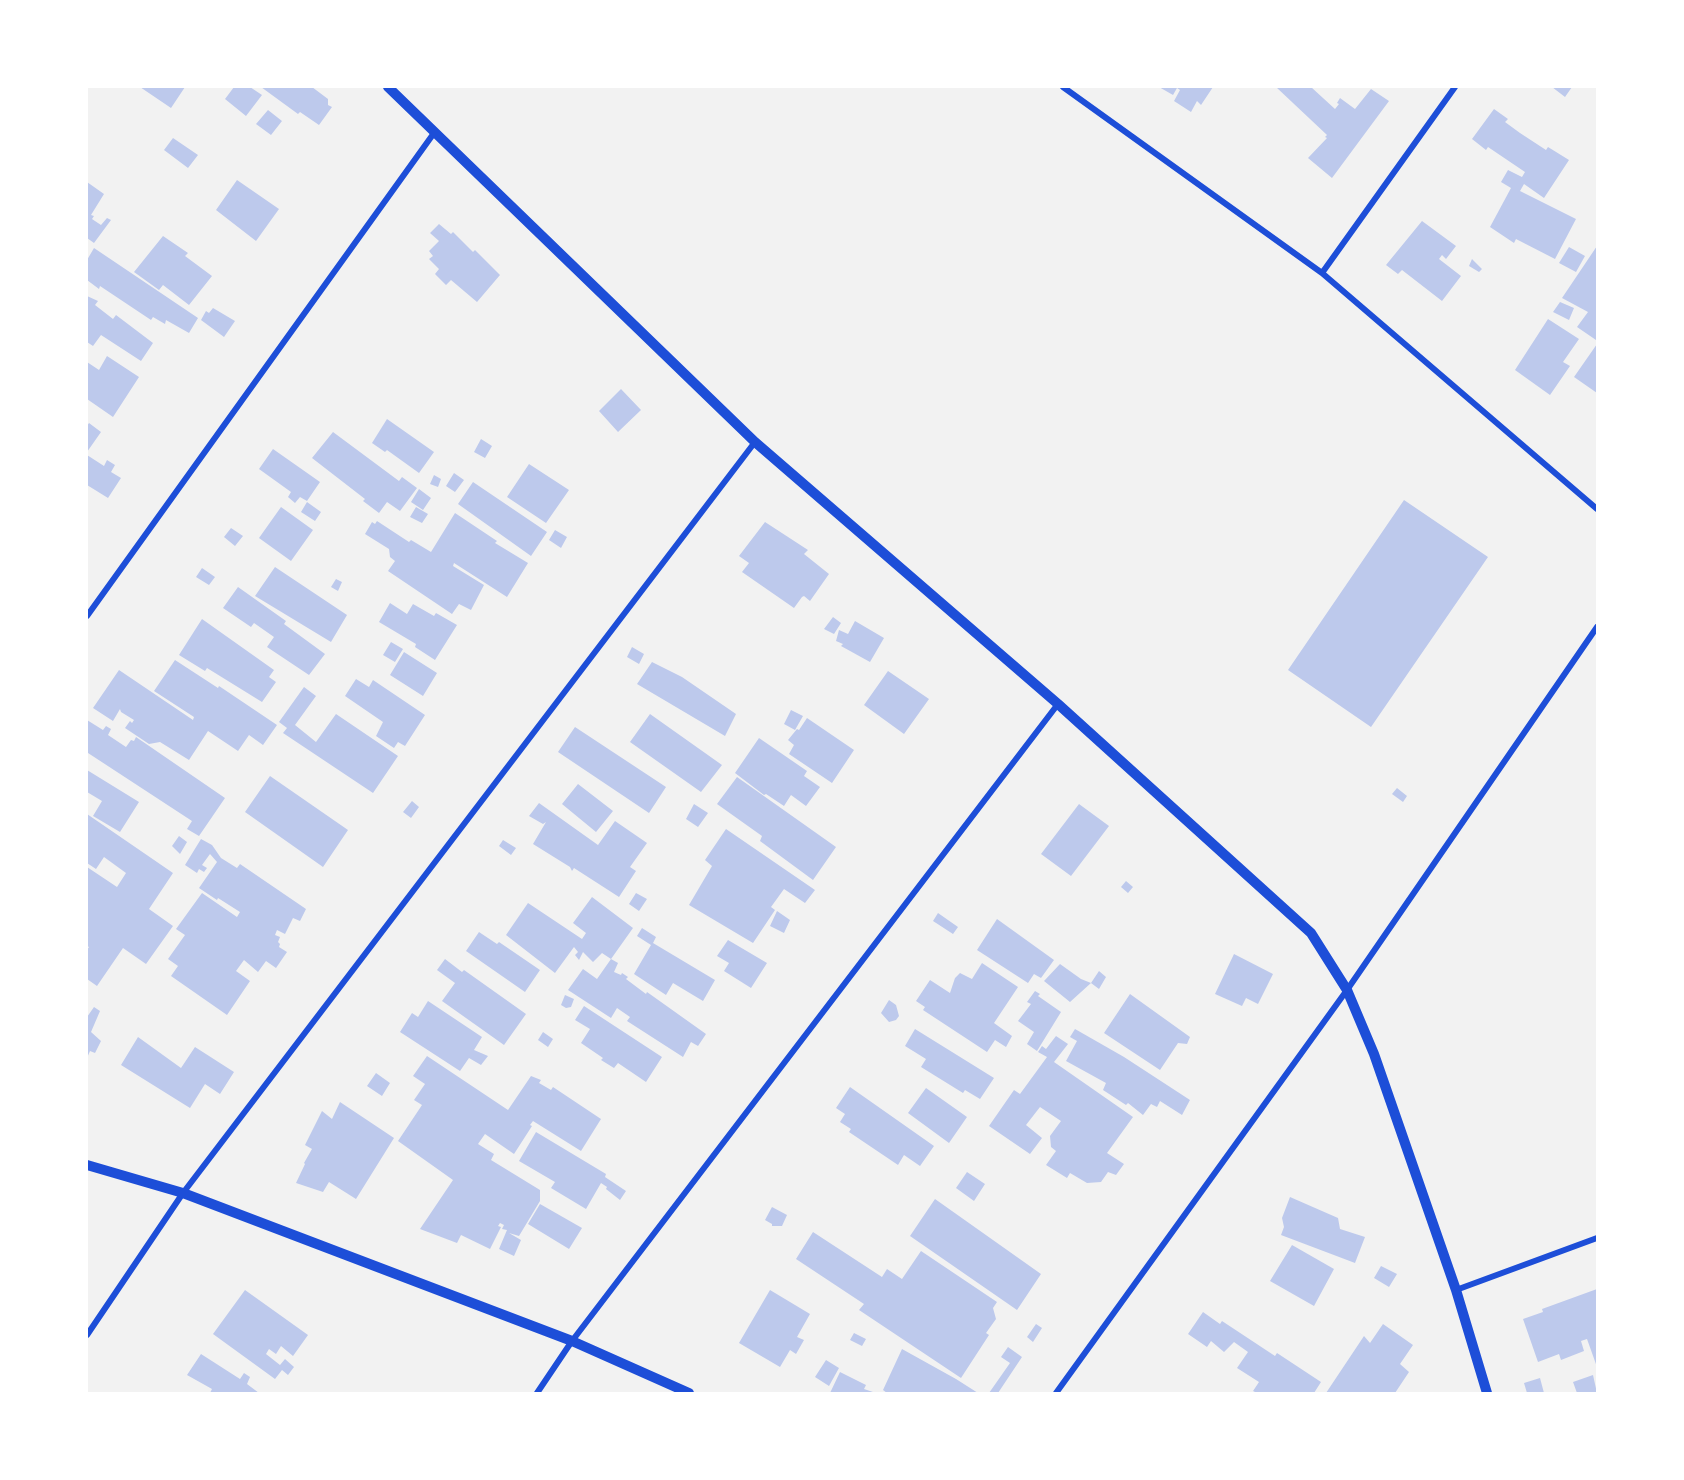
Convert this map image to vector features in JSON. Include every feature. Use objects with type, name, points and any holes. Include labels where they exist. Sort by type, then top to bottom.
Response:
[{"type":"street","points":[[388,87],[755,442],[1058,704],[1311,933],[1347,990],[1374,1054],[1456,1290],[1487,1393]]},
{"type":"street","points":[[1063,87],[1322,273],[1597,509]]},
{"type":"street","points":[[1322,273],[1455,87]]},
{"type":"street","points":[[87,616],[434,133]]},
{"type":"street","points":[[87,1335],[183,1193],[755,442]]},
{"type":"street","points":[[1056,1393],[1347,990],[1597,627]]},
{"type":"street","points":[[537,1393],[572,1341],[1058,704]]},
{"type":"street","points":[[87,1165],[183,1193],[572,1341],[689,1393]]},
{"type":"street","points":[[1456,1290],[1597,1238]]},
{"type":"building","points":[[140,87],[185,87],[171,108]]},
{"type":"building","points":[[234,87],[250,87],[262,95],[246,116],[225,99]]},
{"type":"building","points":[[261,87],[312,87],[328,99],[328,105],[332,107],[319,125],[300,112],[298,114]]},
{"type":"building","points":[[1159,87],[1213,87],[1201,105],[1197,101],[1191,112],[1174,101],[1180,90],[1177,88],[1173,95]]},
{"type":"building","points":[[1276,87],[1311,87],[1335,109],[1340,98],[1355,109],[1371,89],[1389,101],[1332,178],[1308,158],[1327,138],[1325,137],[1327,135]]},
{"type":"building","points":[[1552,87],[1572,87],[1565,97]]},
{"type":"building","points":[[1494,109],[1508,119],[1505,122],[1520,133],[1546,150],[1548,147],[1569,160],[1544,198],[1524,184],[1520,191],[1576,219],[1555,259],[1516,239],[1514,243],[1490,227],[1511,188],[1501,182],[1508,170],[1522,177],[1525,172],[1488,147],[1486,150],[1472,139]]},
{"type":"building","points":[[268,110],[282,121],[271,135],[256,124]]},
{"type":"building","points":[[173,138],[198,155],[188,168],[164,150]]},
{"type":"building","points":[[237,180],[279,209],[256,241],[216,210]]},
{"type":"building","points":[[87,182],[104,194],[91,215],[94,216],[92,219],[101,225],[107,218],[111,220],[94,243],[87,238]]},
{"type":"building","points":[[1422,221],[1456,246],[1446,259],[1442,255],[1439,259],[1461,276],[1442,301],[1402,270],[1398,274],[1386,265]]},
{"type":"building","points":[[439,224],[451,234],[453,232],[473,252],[475,250],[500,275],[477,302],[451,280],[446,285],[435,274],[439,269],[429,259],[433,256],[429,251],[439,241],[430,233]]},
{"type":"building","points":[[163,236],[188,253],[185,256],[212,276],[189,305],[163,285],[159,290],[134,272]]},
{"type":"building","points":[[1597,246],[1596,340],[1577,327],[1588,312],[1562,298]]},
{"type":"building","points":[[1569,247],[1585,256],[1576,272],[1559,263]]},
{"type":"building","points":[[94,248],[198,318],[189,333],[166,320],[165,324],[153,317],[151,320],[100,286],[99,289],[87,280],[87,260]]},
{"type":"building","points":[[1472,259],[1482,269],[1479,272],[1469,266]]},
{"type":"building","points":[[87,296],[98,301],[95,305],[113,319],[116,315],[153,343],[141,361],[101,335],[93,346],[87,342]]},
{"type":"building","points":[[1560,302],[1574,308],[1569,320],[1553,312]]},
{"type":"building","points":[[213,308],[235,321],[224,337],[201,320],[206,311],[209,313]]},
{"type":"building","points":[[1548,319],[1579,339],[1563,362],[1570,366],[1550,395],[1515,370]]},
{"type":"building","points":[[1597,344],[1597,393],[1574,377]]},
{"type":"building","points":[[107,356],[139,377],[113,417],[87,399],[87,362],[99,370]]},
{"type":"building","points":[[621,389],[641,410],[618,432],[599,411]]},
{"type":"building","points":[[387,419],[434,452],[419,473],[387,450],[385,452],[372,443]]},
{"type":"building","points":[[89,423],[101,432],[87,452],[87,426]]},
{"type":"building","points":[[333,432],[399,481],[402,477],[417,488],[400,511],[387,502],[379,513],[363,501],[365,499],[312,458]]},
{"type":"building","points":[[481,439],[492,446],[485,458],[474,452]]},
{"type":"building","points":[[273,449],[320,482],[307,501],[300,497],[295,503],[288,497],[291,492],[259,469]]},
{"type":"building","points":[[87,455],[104,466],[107,460],[115,465],[111,472],[121,478],[108,498],[87,485]]},
{"type":"building","points":[[529,464],[569,490],[546,523],[507,497]]},
{"type":"building","points":[[454,473],[464,480],[455,492],[446,486]]},
{"type":"building","points":[[434,475],[441,479],[438,487],[430,484]]},
{"type":"building","points":[[473,482],[547,532],[531,556],[458,504]]},
{"type":"building","points":[[419,489],[431,498],[423,510],[411,502]]},
{"type":"building","points":[[1404,500],[1488,557],[1371,727],[1288,670]]},
{"type":"building","points":[[307,502],[321,512],[315,521],[301,512]]},
{"type":"building","points":[[281,507],[313,530],[291,561],[259,538]]},
{"type":"building","points":[[416,507],[428,514],[422,523],[410,517]]},
{"type":"building","points":[[455,513],[497,541],[495,543],[528,563],[507,597],[454,563],[453,566],[484,585],[471,610],[459,604],[452,614],[388,571],[395,561],[390,557],[389,549],[365,534],[372,522],[375,524],[377,521],[409,542],[411,540],[431,552]]},
{"type":"building","points":[[765,522],[808,550],[804,554],[829,574],[810,601],[804,596],[794,608],[742,572],[749,563],[739,556]]},
{"type":"building","points":[[231,528],[243,536],[235,546],[224,537]]},
{"type":"building","points":[[555,530],[567,537],[561,548],[549,540]]},
{"type":"building","points":[[275,567],[347,615],[331,642],[255,596]]},
{"type":"building","points":[[202,568],[215,577],[209,585],[196,577]]},
{"type":"building","points":[[336,579],[342,582],[338,591],[331,587]]},
{"type":"building","points":[[238,587],[286,621],[284,624],[325,654],[309,675],[267,647],[274,637],[254,623],[251,627],[223,608]]},
{"type":"building","points":[[390,603],[407,614],[413,604],[457,625],[435,660],[415,647],[416,644],[379,622]]},
{"type":"building","points":[[833,617],[841,623],[834,634],[824,629]]},
{"type":"building","points":[[202,619],[274,670],[269,677],[276,682],[262,702],[207,668],[205,671],[179,655]]},
{"type":"building","points":[[855,621],[884,638],[870,662],[836,641],[839,630],[848,634]]},
{"type":"building","points":[[391,642],[403,649],[395,662],[383,655]]},
{"type":"building","points":[[632,647],[644,654],[639,664],[627,657]]},
{"type":"building","points":[[404,652],[437,673],[423,696],[390,675]]},
{"type":"building","points":[[175,660],[277,725],[263,745],[249,735],[238,751],[208,731],[189,760],[160,742],[149,744],[125,728],[130,721],[132,723],[134,720],[120,709],[113,721],[93,708],[119,670],[193,720],[194,717],[154,691]]},
{"type":"building","points":[[652,662],[682,677],[736,714],[725,736],[637,684]]},
{"type":"building","points":[[888,671],[929,699],[904,734],[864,705]]},
{"type":"building","points":[[356,679],[369,687],[373,680],[425,715],[405,746],[398,742],[394,748],[376,736],[383,722],[345,696]]},
{"type":"building","points":[[304,687],[316,696],[295,725],[316,742],[336,714],[398,756],[373,793],[283,733],[287,728],[279,722]]},
{"type":"building","points":[[791,710],[803,716],[795,730],[784,724]]},
{"type":"building","points":[[650,714],[722,765],[701,792],[630,742]]},
{"type":"building","points":[[807,718],[854,750],[832,783],[789,754],[794,745],[788,740]]},
{"type":"building","points":[[87,720],[103,730],[106,726],[111,729],[108,735],[126,747],[136,737],[225,798],[199,836],[187,829],[192,821],[87,754]]},
{"type":"building","points":[[575,727],[666,787],[649,813],[558,752]]},
{"type":"building","points":[[759,738],[807,771],[804,776],[820,787],[806,806],[791,795],[784,806],[766,794],[764,795],[735,773]]},
{"type":"building","points":[[87,770],[139,802],[120,832],[93,816],[102,801],[87,792]]},
{"type":"building","points":[[270,776],[348,830],[323,867],[245,812]]},
{"type":"building","points":[[737,777],[836,847],[813,880],[760,841],[762,836],[717,804]]},
{"type":"building","points":[[578,784],[613,811],[596,832],[562,804]]},
{"type":"building","points":[[1397,788],[1407,796],[1403,802],[1392,794]]},
{"type":"building","points":[[412,801],[419,807],[411,818],[403,812]]},
{"type":"building","points":[[539,803],[598,845],[615,821],[647,843],[630,867],[636,871],[619,897],[574,868],[572,871],[570,867],[533,844],[546,822],[543,824],[529,816]]},
{"type":"building","points":[[694,804],[708,813],[698,827],[686,819]]},
{"type":"building","points":[[1079,804],[1109,826],[1071,876],[1041,854]]},
{"type":"building","points":[[87,814],[173,873],[149,909],[173,926],[146,964],[123,948],[97,986],[87,979],[87,950],[89,947],[87,946],[87,867],[117,887],[126,873],[104,857],[96,869],[87,863]]},
{"type":"building","points":[[726,829],[815,890],[805,903],[784,889],[771,907],[775,910],[753,943],[689,905],[712,866],[705,860]]},
{"type":"building","points":[[179,836],[187,842],[180,854],[172,846]]},
{"type":"building","points":[[201,839],[212,845],[221,858],[237,868],[240,864],[306,909],[300,921],[293,918],[285,934],[277,930],[275,935],[280,937],[279,947],[287,952],[276,968],[266,961],[258,972],[244,960],[236,971],[250,981],[227,1015],[171,976],[178,966],[168,959],[185,935],[176,929],[202,893],[237,917],[240,912],[199,888],[217,862],[210,854],[202,865],[207,868],[204,872],[199,869],[197,873],[185,865]]},
{"type":"building","points":[[503,840],[516,848],[511,855],[499,846]]},
{"type":"building","points":[[1126,881],[1133,887],[1128,893],[1121,887]]},
{"type":"building","points":[[636,893],[647,899],[639,911],[629,904]]},
{"type":"building","points":[[592,897],[633,928],[611,959],[602,953],[593,962],[583,952],[579,960],[575,955],[578,952],[574,947],[555,973],[506,935],[528,903],[582,939],[586,933],[573,923]]},
{"type":"building","points":[[777,911],[790,920],[784,933],[770,926]]},
{"type":"building","points":[[938,913],[958,927],[953,934],[933,921]]},
{"type":"building","points":[[997,919],[1054,960],[1041,978],[1034,974],[1028,983],[977,950]]},
{"type":"building","points":[[642,928],[656,937],[653,943],[715,980],[703,1001],[673,983],[666,995],[634,974],[651,945],[637,936]]},
{"type":"building","points":[[479,932],[497,944],[499,942],[540,970],[525,992],[466,951]]},
{"type":"building","points":[[728,940],[767,963],[751,988],[724,971],[729,963],[717,956]]},
{"type":"building","points":[[1234,954],[1273,974],[1258,1004],[1246,998],[1242,1006],[1215,994]]},
{"type":"building","points":[[445,959],[526,1014],[504,1045],[442,1001],[455,983],[437,970]]},
{"type":"building","points":[[611,959],[618,963],[614,972],[628,977],[626,979],[646,994],[647,992],[706,1034],[698,1046],[691,1042],[683,1057],[627,1021],[630,1017],[617,1008],[611,1018],[568,990],[583,969],[597,979]]},
{"type":"building","points":[[982,963],[1018,987],[994,1023],[1012,1036],[1006,1047],[995,1040],[987,1052],[923,1010],[925,1007],[916,1001],[930,980],[950,993],[955,978],[960,973],[972,979]]},
{"type":"building","points":[[1060,964],[1081,979],[1091,983],[1070,1002],[1044,981]]},
{"type":"building","points":[[1099,971],[1106,977],[1099,989],[1091,983]]},
{"type":"building","points":[[1035,991],[1040,994],[1038,996],[1061,1012],[1037,1051],[1027,1044],[1034,1032],[1018,1021],[1031,1004],[1027,1002]]},
{"type":"building","points":[[1130,994],[1190,1037],[1187,1044],[1178,1043],[1160,1070],[1104,1033]]},
{"type":"building","points":[[565,995],[574,999],[571,1007],[566,1008],[561,1005]]},
{"type":"building","points":[[889,1000],[896,1005],[899,1016],[896,1020],[889,1022],[881,1013]]},
{"type":"building","points":[[428,1001],[482,1037],[474,1050],[488,1056],[481,1065],[469,1058],[460,1071],[400,1032],[412,1013],[418,1017]]},
{"type":"building","points":[[584,1006],[662,1057],[646,1082],[618,1063],[614,1068],[581,1043],[590,1029],[575,1020]]},
{"type":"building","points":[[94,1007],[100,1011],[91,1032],[101,1041],[95,1053],[90,1051],[87,1058],[87,1017]]},
{"type":"building","points":[[915,1029],[994,1078],[980,1099],[965,1090],[963,1093],[921,1067],[926,1059],[905,1046]]},
{"type":"building","points":[[1075,1029],[1124,1057],[1190,1100],[1182,1115],[1160,1101],[1157,1107],[1151,1104],[1143,1115],[1128,1103],[1126,1105],[1103,1090],[1106,1083],[1066,1061],[1077,1041],[1070,1037]]},
{"type":"building","points":[[543,1032],[553,1039],[548,1047],[538,1040]]},
{"type":"building","points":[[1056,1036],[1068,1044],[1054,1062],[1133,1117],[1107,1153],[1124,1164],[1116,1175],[1108,1172],[1101,1182],[1087,1183],[1070,1173],[1067,1178],[1046,1165],[1056,1151],[1051,1147],[1050,1136],[1061,1121],[1040,1107],[1026,1125],[1042,1138],[1030,1154],[989,1126],[1014,1090],[1020,1094],[1047,1057],[1038,1052],[1042,1046],[1046,1049]]},
{"type":"building","points":[[138,1037],[181,1068],[195,1047],[234,1072],[220,1094],[205,1084],[190,1108],[121,1065]]},
{"type":"building","points":[[427,1056],[508,1110],[531,1076],[541,1080],[539,1083],[551,1090],[553,1087],[601,1119],[581,1151],[533,1121],[514,1154],[485,1134],[478,1144],[494,1154],[491,1160],[540,1190],[540,1201],[519,1236],[509,1233],[521,1240],[514,1256],[499,1249],[507,1230],[502,1229],[504,1225],[500,1223],[498,1226],[501,1227],[490,1249],[461,1235],[457,1243],[420,1229],[453,1180],[398,1141],[422,1105],[414,1100],[425,1084],[413,1076]]},
{"type":"building","points":[[376,1073],[390,1083],[382,1096],[367,1086]]},
{"type":"building","points":[[850,1087],[934,1146],[920,1166],[904,1155],[898,1165],[849,1132],[851,1129],[840,1122],[845,1114],[836,1108]]},
{"type":"building","points":[[926,1088],[967,1117],[949,1143],[908,1113]]},
{"type":"building","points":[[340,1102],[394,1138],[356,1199],[329,1182],[323,1192],[296,1183],[312,1149],[305,1145],[322,1111],[332,1119]]},
{"type":"building","points":[[536,1132],[606,1174],[605,1177],[626,1191],[620,1200],[601,1183],[586,1209],[551,1188],[555,1182],[519,1161]]},
{"type":"building","points":[[967,1172],[985,1184],[974,1201],[956,1188]]},
{"type":"building","points":[[1290,1197],[1338,1218],[1340,1229],[1365,1237],[1355,1263],[1281,1235],[1284,1227],[1282,1218]]},
{"type":"building","points":[[935,1199],[1041,1274],[1017,1310],[910,1236]]},
{"type":"building","points":[[540,1204],[582,1228],[569,1249],[528,1224]]},
{"type":"building","points":[[772,1207],[787,1215],[782,1226],[772,1226],[765,1220]]},
{"type":"building","points":[[813,1232],[882,1277],[887,1269],[902,1279],[921,1251],[997,1302],[993,1308],[996,1319],[986,1333],[989,1335],[961,1378],[859,1310],[864,1304],[796,1259]]},
{"type":"building","points":[[1292,1245],[1334,1269],[1314,1306],[1270,1281]]},
{"type":"building","points":[[1381,1266],[1397,1274],[1389,1287],[1374,1278]]},
{"type":"building","points":[[1597,1289],[1597,1367],[1587,1339],[1581,1341],[1584,1351],[1561,1360],[1559,1354],[1538,1362],[1523,1319],[1543,1312],[1542,1309]]},
{"type":"building","points":[[245,1290],[308,1335],[293,1356],[281,1346],[276,1354],[269,1349],[266,1354],[280,1365],[285,1359],[294,1367],[288,1375],[282,1370],[275,1379],[213,1334]]},
{"type":"building","points":[[770,1290],[810,1314],[797,1337],[804,1340],[796,1354],[790,1350],[780,1367],[739,1343]]},
{"type":"building","points":[[1203,1312],[1220,1324],[1222,1321],[1275,1356],[1277,1353],[1321,1382],[1314,1393],[1257,1393],[1253,1391],[1259,1382],[1237,1368],[1248,1352],[1234,1342],[1224,1352],[1211,1341],[1207,1347],[1188,1334]]},
{"type":"building","points":[[1036,1324],[1042,1328],[1033,1342],[1027,1337]]},
{"type":"building","points":[[1383,1324],[1413,1345],[1400,1364],[1409,1372],[1395,1393],[1326,1393],[1364,1336],[1370,1343]]},
{"type":"building","points":[[854,1333],[866,1339],[862,1346],[850,1340]]},
{"type":"building","points":[[1008,1347],[1022,1357],[998,1393],[989,1393],[1010,1363],[1001,1357]]},
{"type":"building","points":[[902,1349],[978,1393],[887,1393],[883,1390]]},
{"type":"building","points":[[201,1354],[240,1379],[244,1373],[250,1377],[247,1384],[259,1393],[210,1393],[212,1389],[187,1375]]},
{"type":"building","points":[[826,1360],[839,1368],[829,1386],[815,1377]]},
{"type":"building","points":[[840,1372],[866,1385],[864,1389],[876,1393],[830,1393]]},
{"type":"building","points":[[1593,1375],[1597,1393],[1577,1393],[1573,1382]]},
{"type":"building","points":[[1540,1378],[1544,1393],[1527,1393],[1524,1383]]}]
